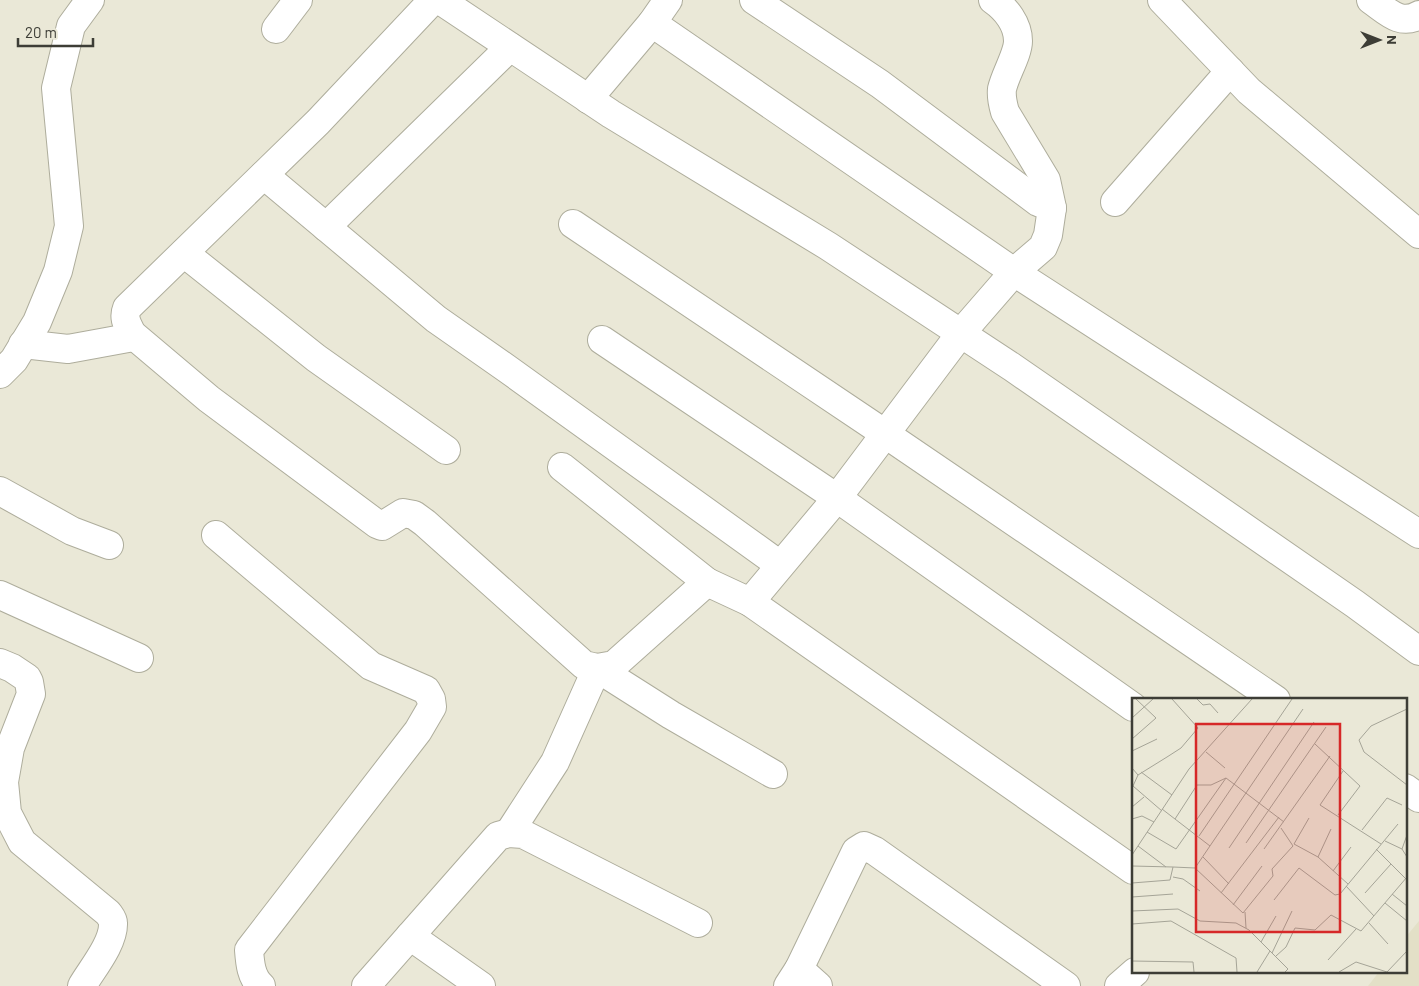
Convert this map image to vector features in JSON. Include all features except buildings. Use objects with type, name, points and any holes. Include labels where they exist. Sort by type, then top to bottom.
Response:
[{"type":"street","points":[[0,374],[14,360],[37,322],[58,271],[69,226],[56,88],[71,26],[90,0]]},
{"type":"street","points":[[276,29],[298,0]]},
{"type":"street","points":[[433,0],[318,122],[127,308],[124,315],[126,322],[132,334],[209,400],[377,524],[382,526],[388,524],[403,513],[414,515],[584,665],[597,668],[773,774]]},
{"type":"street","points":[[440,0],[588,99],[828,246],[961,333],[1355,604],[1419,651]]},
{"type":"street","points":[[588,99],[652,23],[668,0]]},
{"type":"street","points":[[754,0],[880,84],[1038,202],[1052,208]]},
{"type":"street","points":[[750,602],[836,498],[961,333],[1014,272],[1043,247],[1048,235],[1052,208],[1046,180],[1005,112],[1002,100],[1002,90],[1018,42],[1015,24],[1004,8],[993,0]]},
{"type":"street","points":[[1162,0],[1249,91],[1419,234]]},
{"type":"street","points":[[1371,0],[1394,17],[1411,20],[1419,15]]},
{"type":"street","points":[[652,23],[1014,272],[1419,534]]},
{"type":"street","points":[[326,227],[510,47]]},
{"type":"street","points":[[1115,202],[1230,70]]},
{"type":"street","points":[[264,175],[436,319],[780,565]]},
{"type":"street","points":[[573,224],[1273,698]]},
{"type":"street","points":[[184,253],[316,358],[446,450]]},
{"type":"street","points":[[23,344],[68,348],[128,338],[132,334]]},
{"type":"street","points":[[602,340],[836,498],[1132,706]]},
{"type":"street","points":[[562,467],[707,582],[750,602],[1132,869]]},
{"type":"street","points":[[0,491],[72,531],[109,545]]},
{"type":"street","points":[[216,536],[371,666],[426,690],[431,699],[432,707],[418,731],[248,950],[256,982],[261,986]]},
{"type":"street","points":[[597,668],[614,665],[707,582]]},
{"type":"street","points":[[0,596],[138,658]]},
{"type":"street","points":[[0,663],[27,678],[30,682],[31,694],[10,748],[4,782],[7,813],[22,842],[108,913],[113,921],[112,934],[104,951],[82,986]]},
{"type":"street","points":[[509,832],[555,762],[597,668]]},
{"type":"street","points":[[1406,789],[1419,798]]},
{"type":"street","points":[[366,986],[498,836],[509,832],[523,834],[698,923]]},
{"type":"street","points":[[802,980],[856,851],[864,846],[875,850],[1066,986]]},
{"type":"street","points":[[410,936],[481,986]]},
{"type":"street","points":[[1119,986],[1133,974]]},
{"type":"shaded area","points":[[1419,921],[1419,986],[1368,986],[1377,974],[1406,974],[1406,937]]}]
